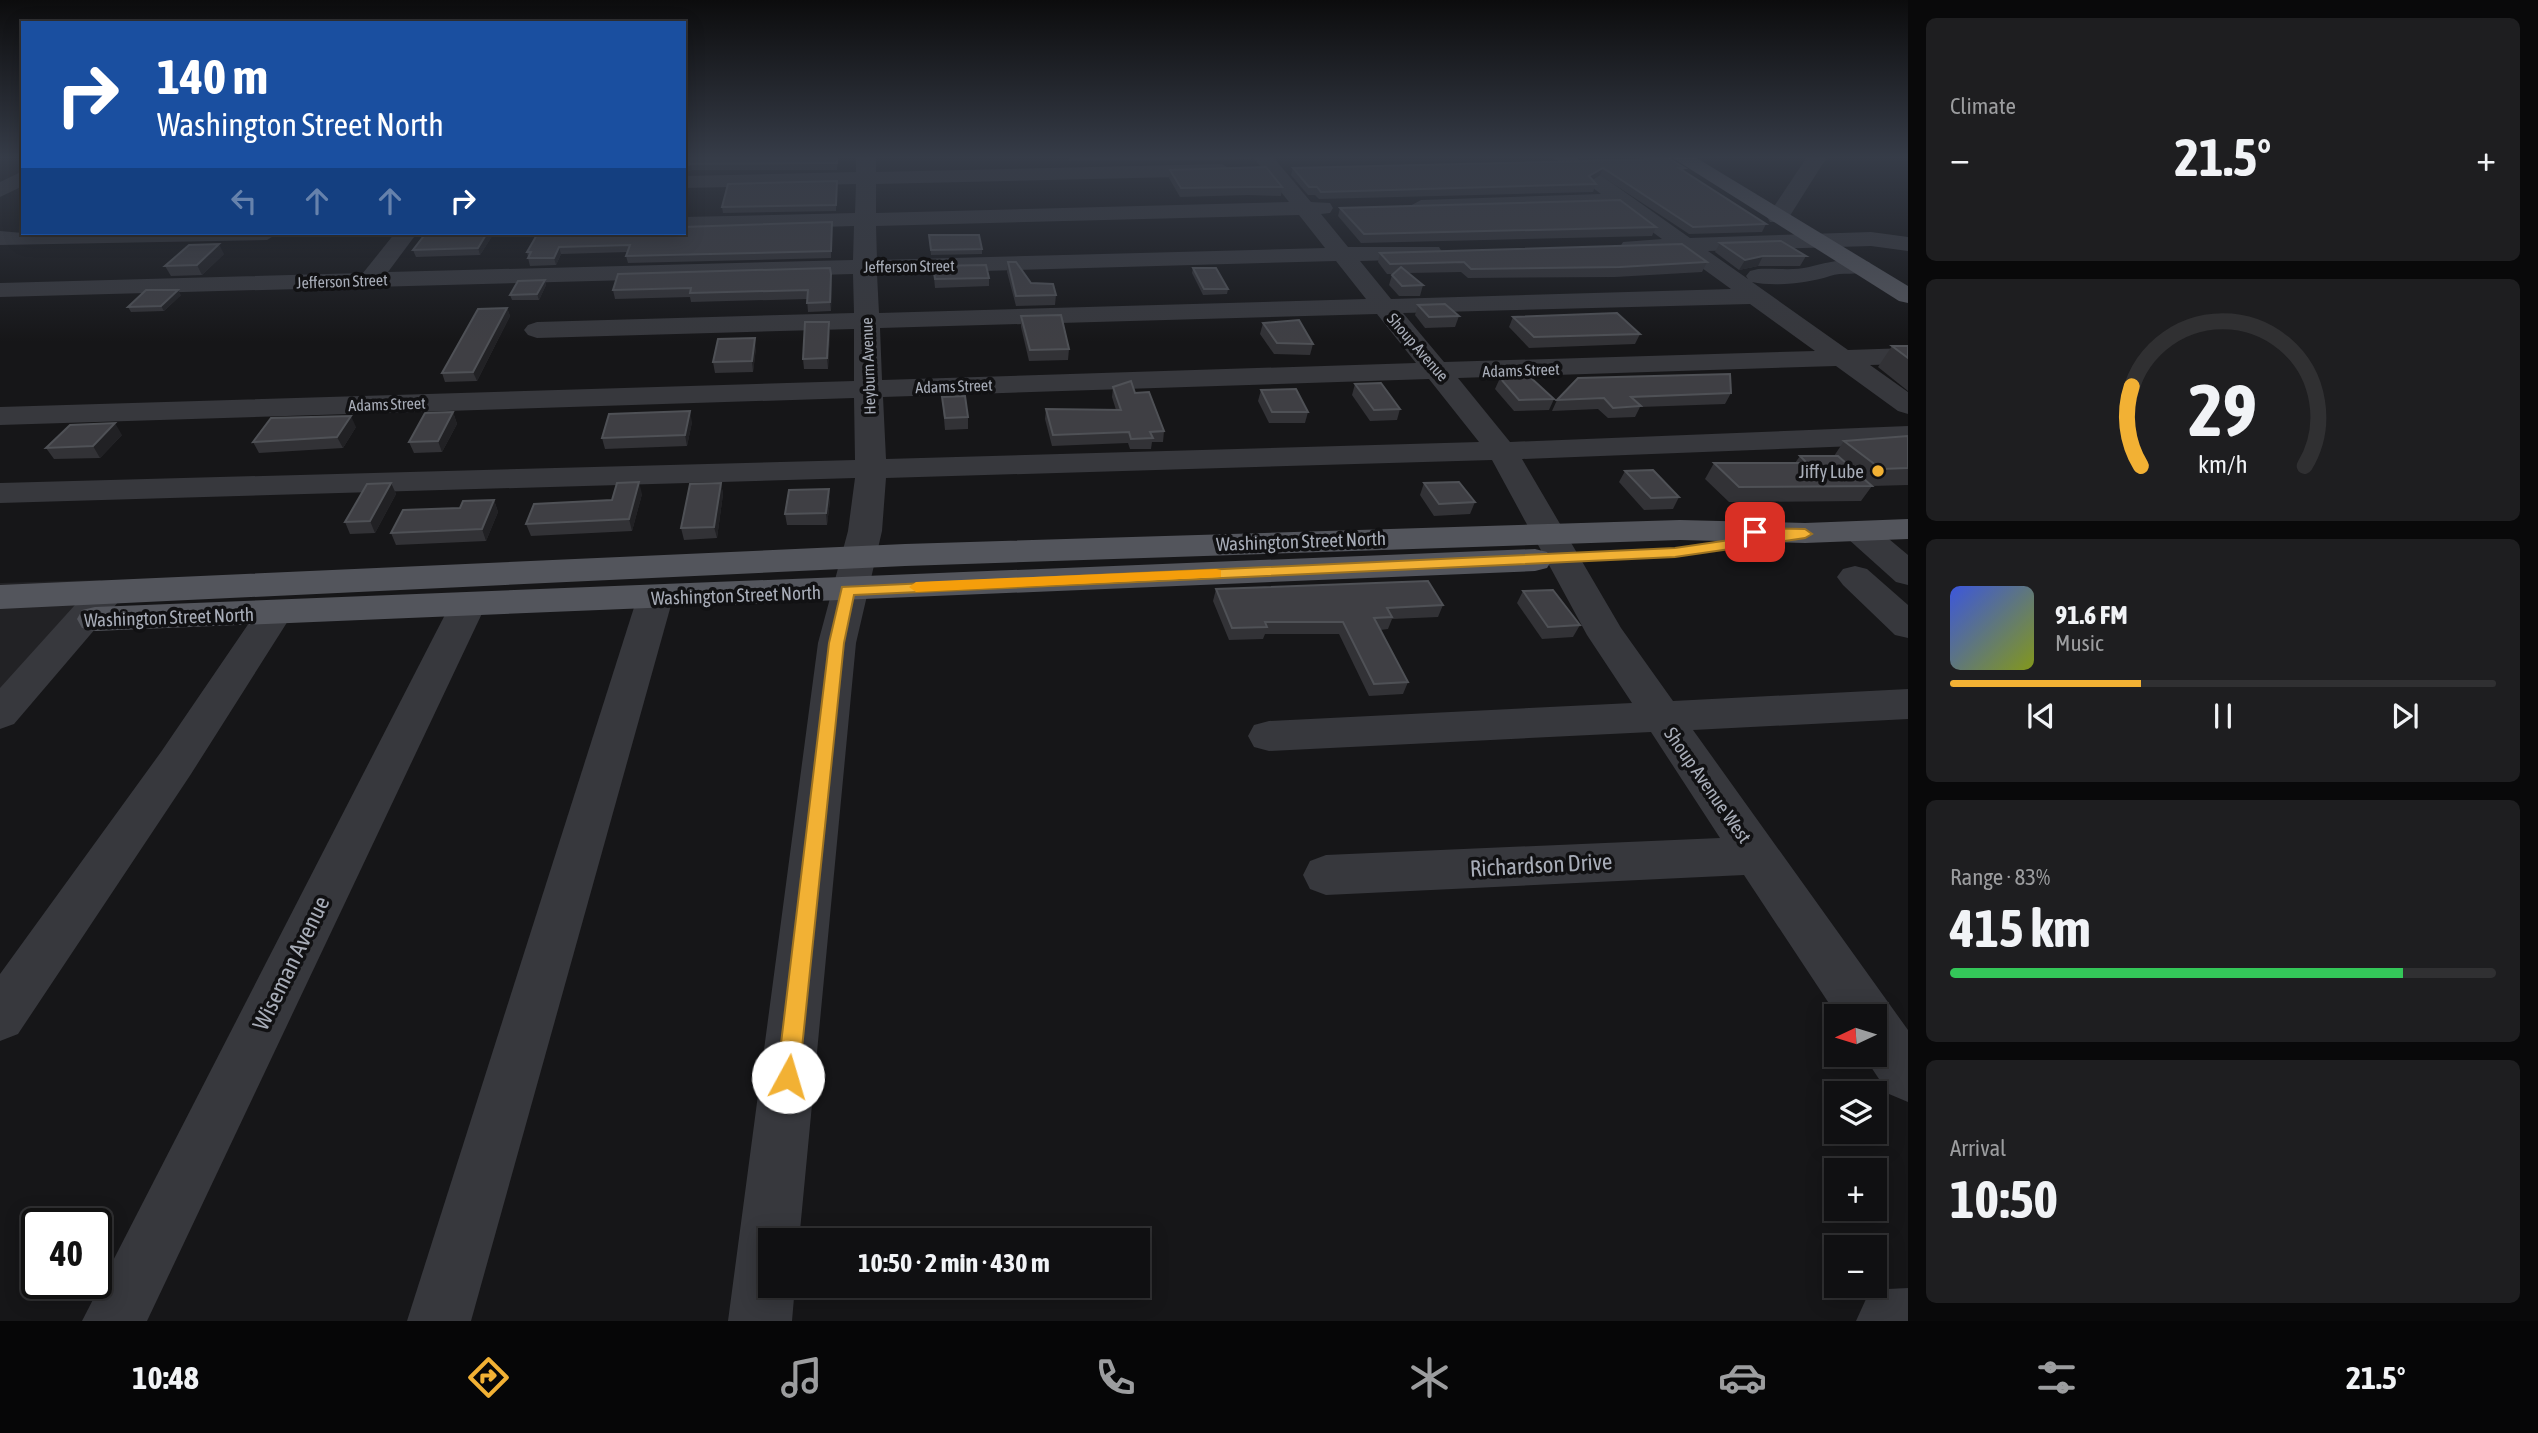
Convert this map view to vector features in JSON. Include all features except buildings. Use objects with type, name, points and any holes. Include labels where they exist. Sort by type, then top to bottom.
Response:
[{"type":"main road","points":[[1782,219],[1902,292],[1908,262]]},
{"type":"main road","name":"Washington Street North","points":[[0,623],[94,606],[1558,546],[1698,551],[1805,534],[1908,529]]},
{"type":"main road","name":"Washington Street North","points":[[0,597],[94,606],[275,613],[654,598],[853,573]]},
{"type":"street","name":"Heyburn Avenue","points":[[760,1321],[837,643],[865,531],[871,468],[866,219]]},
{"type":"street","points":[[686,224],[882,219]]},
{"type":"street","name":"Shoup Avenue","points":[[1313,219],[1503,451],[1558,546]]},
{"type":"street","points":[[1647,219],[1685,246],[1756,286],[1843,359],[1908,405]]},
{"type":"street","points":[[0,238],[160,235]]},
{"type":"street","points":[[370,280],[404,235]]},
{"type":"street","points":[[1603,248],[1880,239],[1908,244]]},
{"type":"street","name":"Jefferson Street","points":[[0,290],[1452,252]]},
{"type":"street","points":[[537,330],[1384,308],[1756,286],[1818,274],[1820,270],[1861,267]]},
{"type":"street","name":"Adams Street","points":[[0,416],[1908,356]]},
{"type":"street","points":[[0,493],[1503,451],[1908,435]]},
{"type":"street","points":[[1859,531],[1908,574]]},
{"type":"street","name":"Shoup Avenue West","points":[[1558,546],[1606,635],[1859,1004]]},
{"type":"street","points":[[1855,577],[1908,626]]},
{"type":"street","points":[[439,1321],[654,598]]},
{"type":"street","name":"Wiseman Avenue","points":[[114,1321],[468,605]]},
{"type":"street","points":[[0,714],[94,606]]},
{"type":"street","points":[[0,1017],[275,613]]},
{"type":"street","points":[[1269,736],[1908,704]]},
{"type":"street","name":"Richardson Drive","points":[[1326,875],[1756,855]]},
{"type":"street","points":[[1887,1045],[1908,1075]]},
{"type":"street","points":[[1888,1321],[1908,1320]]},
{"type":"shaded area","points":[[101,580],[0,692],[0,583]]},
{"type":"slow traffic","points":[[916,587],[1216,573]]},
{"type":"place","name":"Jiffy Lube","points":[[1878,471]]},
{"type":"route","points":[[788,1077],[837,643],[848,590],[1564,559],[1698,551],[1805,534],[1755,532]]}]
